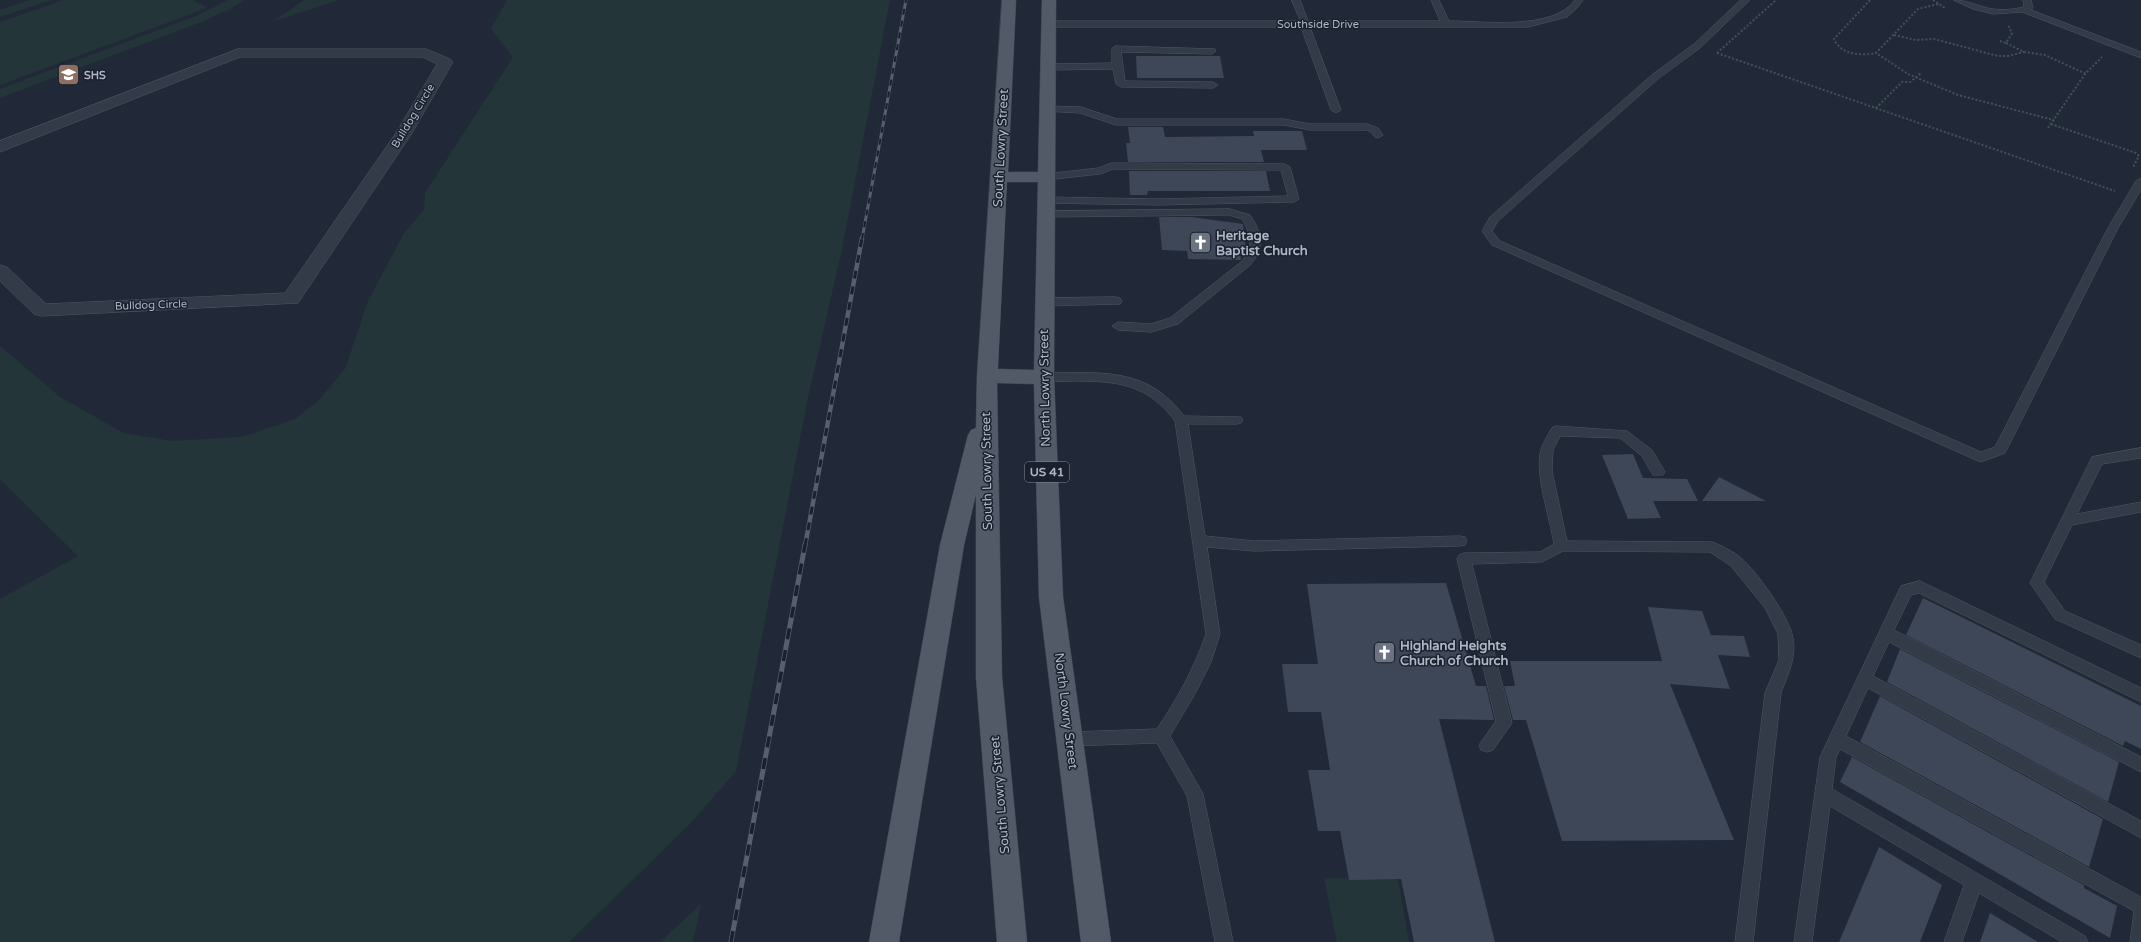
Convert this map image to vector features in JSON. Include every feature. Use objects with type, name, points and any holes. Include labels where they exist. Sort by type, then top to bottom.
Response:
[{"type":"main road","name":"South Lowry Street","points":[[1009,0],[986,403],[989,677],[1012,942]]},
{"type":"main road","name":"North Lowry Street","points":[[1049,0],[1045,207],[1044,376],[1051,597],[1096,942]]},
{"type":"main road","points":[[999,177],[1046,177]]},
{"type":"main road","points":[[987,376],[1044,376]]},
{"type":"main road","points":[[884,942],[952,545],[986,403]]},
{"type":"street","name":"Bulldog Circle","points":[[0,147],[238,53],[426,53],[445,62],[404,133],[292,299],[41,310],[0,271]]},
{"type":"lane","points":[[1296,0],[1336,110]]},
{"type":"lane","points":[[1435,0],[1446,25]]},
{"type":"lane","name":"Southside Drive","points":[[1048,24],[1528,24],[1560,18],[1572,12],[1579,0]]},
{"type":"lane","points":[[1746,0],[1697,46],[1656,76],[1499,214],[1487,231],[1496,243],[1981,457],[2000,450],[2113,228],[2141,181]]},
{"type":"lane","points":[[1958,0],[1983,10],[2011,13],[2029,8],[2027,0]]},
{"type":"lane","points":[[2024,10],[2141,55]]},
{"type":"lane","points":[[1212,51],[1116,49],[1117,66],[1121,84],[1213,85]]},
{"type":"lane","points":[[1048,67],[1117,66]]},
{"type":"lane","points":[[1047,109],[1081,110],[1116,122],[1284,122],[1310,127],[1367,127],[1375,130],[1378,135]]},
{"type":"lane","points":[[1045,207],[1158,202],[1294,199],[1285,167],[1112,166],[1100,171],[1046,177]]},
{"type":"lane","points":[[1045,207],[1230,212],[1246,217],[1253,228],[1256,247],[1253,256],[1174,321],[1151,328],[1118,326]]},
{"type":"lane","points":[[1044,302],[1116,301]]},
{"type":"lane","points":[[1044,376],[1129,379],[1156,392],[1172,405],[1181,420],[1213,634],[1205,661],[1186,699],[1161,736]]},
{"type":"lane","points":[[1181,420],[1237,420]]},
{"type":"lane","points":[[1561,546],[1557,519],[1545,471],[1547,450],[1556,431],[1623,434],[1647,453],[1658,472]]},
{"type":"lane","points":[[2141,453],[2097,460],[2037,582],[2060,615],[2141,652]]},
{"type":"lane","points":[[2068,521],[2141,507]]},
{"type":"lane","points":[[1199,541],[1254,546],[1460,541]]},
{"type":"lane","points":[[1487,745],[1504,723],[1464,559],[1542,557],[1561,546],[1712,547],[1736,562],[1770,604],[1785,634],[1786,660],[1773,692],[1744,942]]},
{"type":"lane","points":[[1802,942],[1828,758],[1906,590],[1920,587],[2141,695]]},
{"type":"lane","points":[[1886,633],[2141,765]]},
{"type":"lane","points":[[1865,679],[2141,830]]},
{"type":"lane","points":[[1070,739],[1161,736]]},
{"type":"lane","points":[[1161,736],[1195,794],[1224,942]]},
{"type":"lane","points":[[1837,739],[2141,906]]},
{"type":"lane","points":[[1823,793],[2079,942]]},
{"type":"lane","points":[[1953,942],[1974,881]]},
{"type":"lane","points":[[2139,942],[2141,915]]},
{"type":"path","points":[[1870,0],[1834,39],[1838,47],[1867,55],[1876,53],[1918,9],[1938,4]]},
{"type":"path","points":[[2006,43],[2012,33],[2012,30],[2008,24]]},
{"type":"path","points":[[1894,35],[1916,40],[1934,39],[1993,56],[2008,56],[2024,52]]},
{"type":"path","points":[[2000,42],[2006,43],[2024,52],[2042,54],[2086,74]]},
{"type":"path","points":[[1717,53],[2119,192]]},
{"type":"path","points":[[1876,53],[1899,70],[1967,98],[2054,120]]},
{"type":"path","points":[[2048,128],[2086,74],[2102,57]]},
{"type":"path","points":[[1876,108],[1902,82],[1910,82],[1921,74]]},
{"type":"path","points":[[2051,124],[2136,153],[2139,156],[2132,168]]},
{"type":"shaded area","points":[[30,0],[51,0],[0,17],[0,10]]},
{"type":"shaded area","points":[[64,0],[193,0],[207,8],[0,85],[0,22]]},
{"type":"shaded area","points":[[228,0],[244,0],[230,9],[204,21],[0,98],[0,89],[196,16]]},
{"type":"shaded area","points":[[304,0],[339,0],[274,21]]},
{"type":"shaded area","points":[[507,0],[890,0],[842,249],[807,402],[736,771],[691,823],[569,942],[0,942],[0,599],[78,556],[0,479],[0,346],[60,397],[124,433],[172,441],[242,437],[295,419],[318,401],[345,369],[368,301],[404,233],[424,210],[425,193],[513,57],[491,29]]},
{"type":"shaded area","points":[[1324,878],[1398,879],[1409,942],[1337,942]]},
{"type":"shaded area","points":[[701,904],[693,942],[660,942]]},
{"type":"building","points":[[1136,56],[1220,56],[1224,78],[1137,78]]},
{"type":"building","points":[[1128,127],[1163,127],[1165,137],[1254,136],[1253,131],[1302,131],[1307,150],[1261,150],[1264,162],[1128,162],[1126,143],[1130,143]]},
{"type":"building","points":[[1129,171],[1266,171],[1270,191],[1148,191],[1147,195],[1130,195]]},
{"type":"building","points":[[1159,217],[1191,217],[1243,224],[1246,251],[1240,251],[1241,260],[1188,259],[1187,251],[1162,250]]},
{"type":"building","points":[[1633,454],[1643,478],[1687,479],[1698,501],[1653,501],[1661,518],[1628,519],[1602,455]]},
{"type":"building","points":[[1719,477],[1766,501],[1702,501]]},
{"type":"building","points":[[1446,583],[1476,686],[1486,686],[1494,720],[1439,719],[1495,942],[1414,942],[1401,879],[1349,880],[1340,831],[1318,831],[1308,770],[1330,770],[1321,712],[1288,712],[1282,664],[1318,664],[1307,584]]},
{"type":"building","points":[[1923,598],[2141,706],[2141,749],[2125,741],[2123,746],[1906,635]]},
{"type":"building","points":[[1648,607],[1702,611],[1711,635],[1744,636],[1750,657],[1718,655],[1730,689],[1670,684],[1734,840],[1562,841],[1526,720],[1513,720],[1504,686],[1515,686],[1510,661],[1662,661]]},
{"type":"building","points":[[1900,649],[2119,762],[2108,802],[1887,682]]},
{"type":"building","points":[[1880,696],[2103,819],[2089,867],[1860,742]]},
{"type":"building","points":[[1852,757],[2084,885],[2084,888],[2117,906],[2110,938],[1840,782]]},
{"type":"building","points":[[1879,847],[1942,885],[1920,942],[1839,942]]},
{"type":"building","points":[[1990,913],[2038,942],[1980,942]]},
{"type":"railway","points":[[862,239],[906,0]]},
{"type":"railway","points":[[805,546],[862,238]]},
{"type":"railway","points":[[731,942],[805,545]]},
{"type":"place","name":"SHS","points":[[68,75]]},
{"type":"place","name":"Heritage Baptist Church","points":[[1200,243]]},
{"type":"place","name":"Highland Heights Church of Church","points":[[1385,653]]}]
